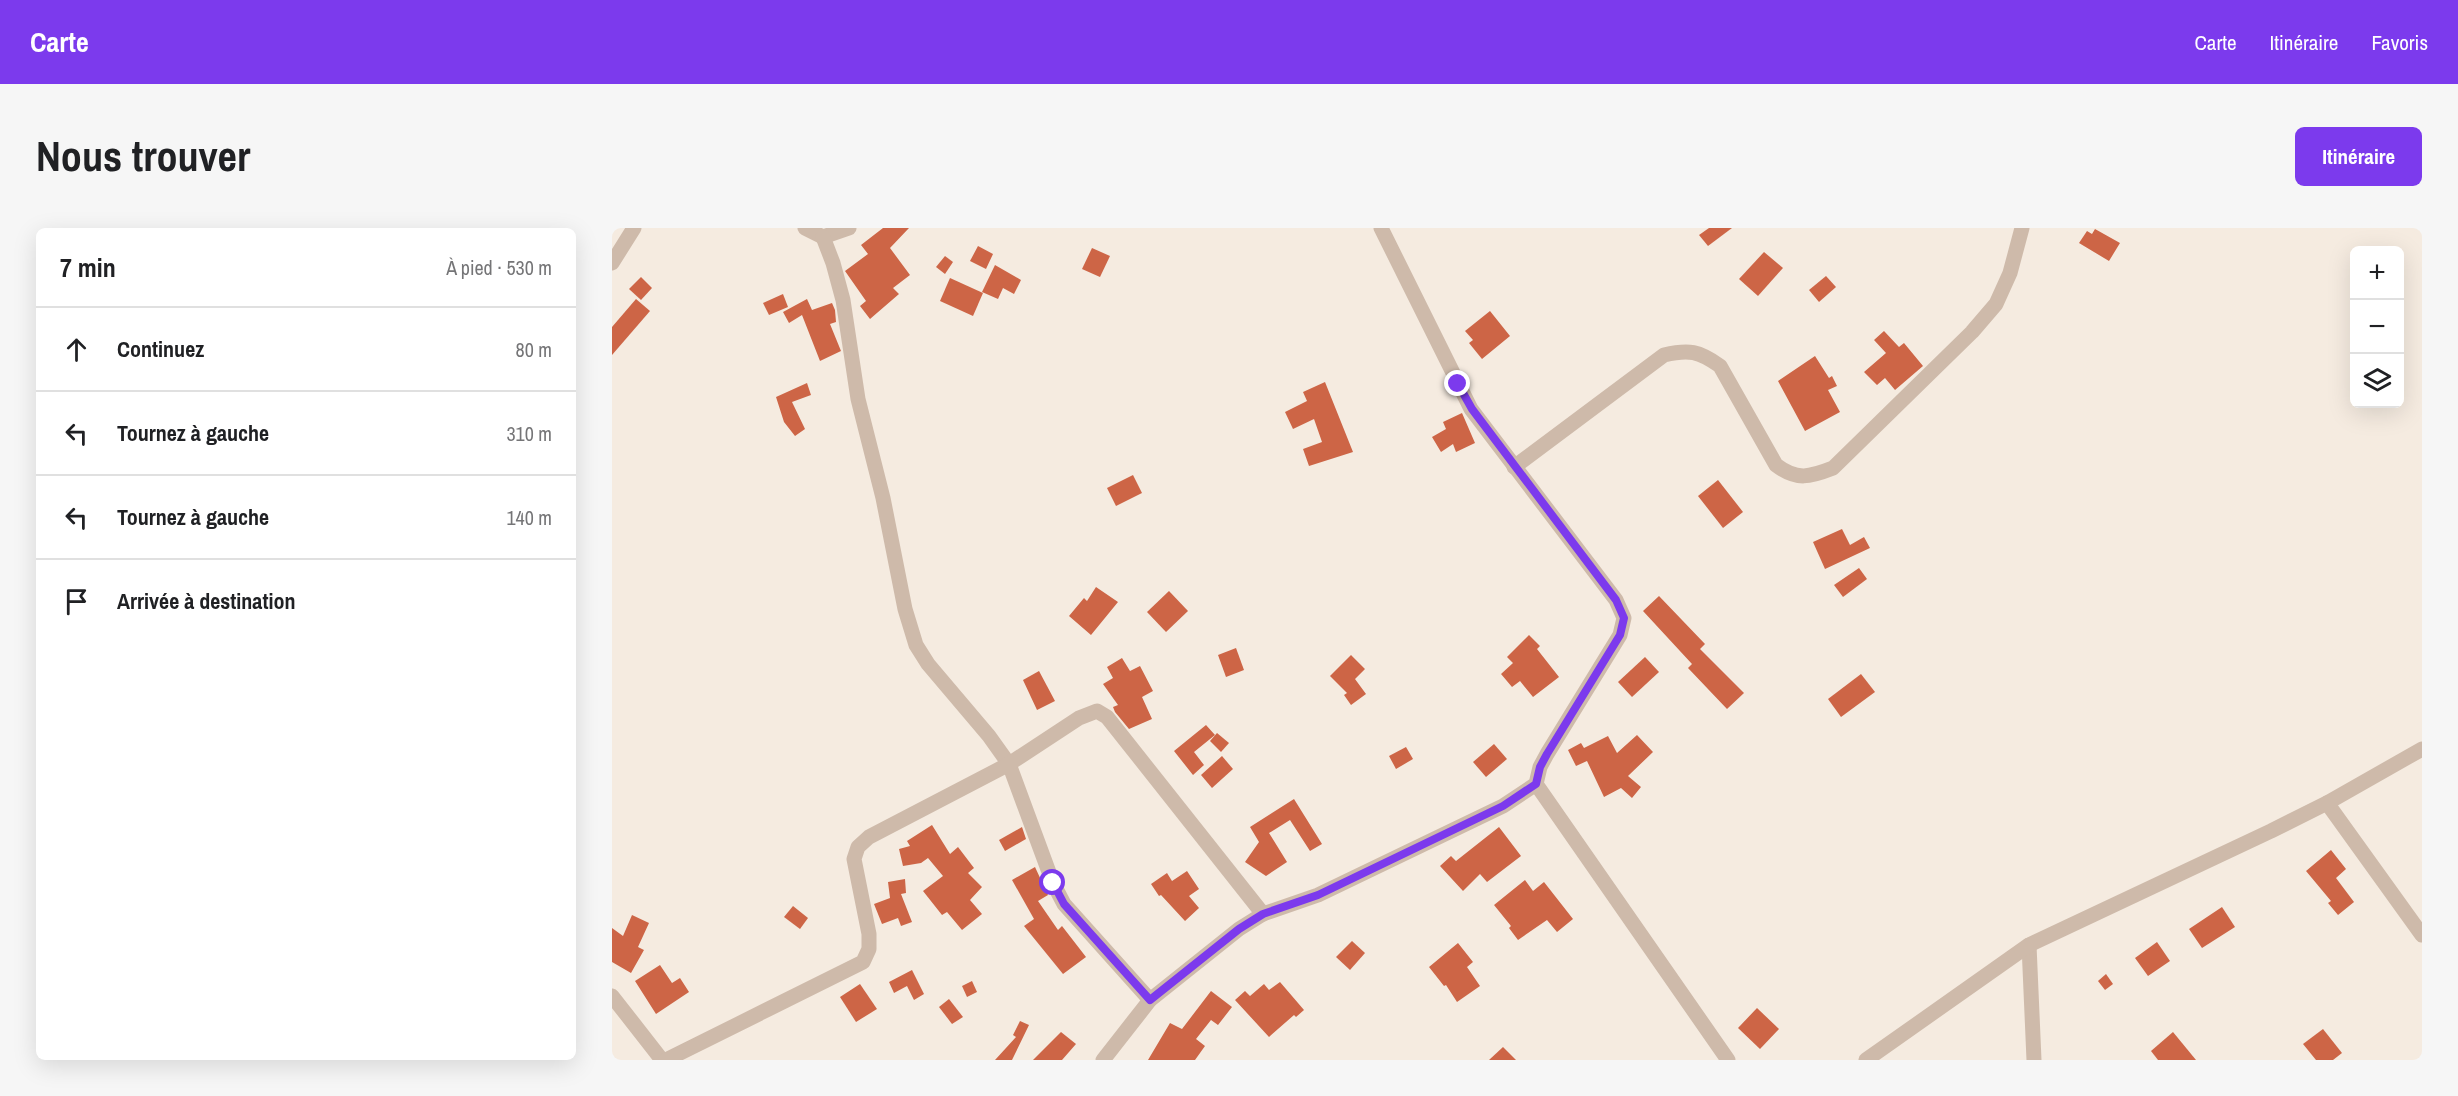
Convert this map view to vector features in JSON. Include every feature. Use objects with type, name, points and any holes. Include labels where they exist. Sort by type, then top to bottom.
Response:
[{"type":"street","points":[[612,263],[634,228]]},
{"type":"street","points":[[805,228],[823,237],[833,262],[843,300],[858,399],[883,498],[905,609],[916,645],[928,664],[989,736],[1009,764],[1053,883],[1064,904],[1150,1000]]},
{"type":"street","points":[[823,237],[849,228]]},
{"type":"street","points":[[1103,1060],[1150,1000],[1239,929],[1263,914],[1318,895],[1503,806],[1536,784],[1540,767],[1547,754],[1620,635],[1624,618],[1616,600],[1472,409],[1382,228]]},
{"type":"street","points":[[1514,467],[1664,355],[1685,350],[1706,356],[1720,366],[1776,465],[1789,475],[1811,476],[1833,468],[1972,332],[1996,304],[2010,273],[2022,228]]},
{"type":"street","points":[[612,996],[664,1060],[863,962],[869,949],[869,934],[854,859],[858,847],[869,837],[1009,764],[1079,718],[1097,711],[1107,717],[1263,914]]},
{"type":"street","points":[[1866,1060],[2029,945],[2327,803],[2422,749]]},
{"type":"street","points":[[1536,784],[1726,1060]]},
{"type":"street","points":[[2327,803],[2422,935]]},
{"type":"street","points":[[2029,945],[2034,1060]]},
{"type":"building","points":[[883,228],[909,228],[890,248],[910,275],[893,288],[899,294],[870,319],[860,306],[866,301],[845,271],[868,254],[861,245]]},
{"type":"building","points":[[1709,228],[1732,228],[1708,246],[1699,235]]},
{"type":"building","points":[[2095,229],[2120,243],[2109,261],[2079,243],[2087,231],[2092,234]]},
{"type":"building","points":[[978,246],[993,254],[986,269],[970,261]]},
{"type":"building","points":[[1092,248],[1110,256],[1100,277],[1082,269]]},
{"type":"building","points":[[1764,252],[1783,268],[1758,296],[1739,279]]},
{"type":"building","points":[[945,256],[953,262],[945,274],[936,267]]},
{"type":"building","points":[[995,265],[1021,280],[1014,294],[1003,288],[998,299],[982,292]]},
{"type":"building","points":[[1826,276],[1836,287],[1819,302],[1809,290]]},
{"type":"building","points":[[641,277],[652,288],[641,300],[629,289]]},
{"type":"building","points":[[950,278],[983,293],[973,316],[940,301]]},
{"type":"building","points":[[783,294],[788,307],[769,315],[763,303]]},
{"type":"building","points":[[636,299],[650,311],[612,355],[612,327]]},
{"type":"building","points":[[807,299],[812,310],[832,303],[835,310],[836,322],[830,324],[841,351],[820,361],[802,315],[789,323],[783,312]]},
{"type":"building","points":[[1490,311],[1510,336],[1482,359],[1469,343],[1473,340],[1465,331]]},
{"type":"building","points":[[1884,331],[1899,347],[1904,343],[1923,366],[1895,390],[1885,378],[1877,385],[1864,372],[1886,353],[1874,340]]},
{"type":"building","points":[[1815,356],[1829,378],[1832,376],[1837,386],[1828,390],[1840,412],[1805,431],[1778,381]]},
{"type":"building","points":[[1325,382],[1353,452],[1309,466],[1303,449],[1322,442],[1314,419],[1293,429],[1285,412],[1307,401],[1303,392]]},
{"type":"building","points":[[807,383],[811,395],[792,402],[805,429],[795,436],[784,422],[776,397]]},
{"type":"building","points":[[1462,413],[1475,443],[1456,452],[1453,444],[1441,452],[1432,437],[1446,429],[1443,422]]},
{"type":"building","points":[[1133,475],[1142,493],[1116,506],[1107,488]]},
{"type":"building","points":[[1718,480],[1743,512],[1723,528],[1698,496]]},
{"type":"building","points":[[1842,529],[1850,545],[1864,537],[1870,548],[1825,569],[1813,542]]},
{"type":"building","points":[[1859,568],[1867,579],[1843,597],[1834,585]]},
{"type":"building","points":[[1096,587],[1118,602],[1091,635],[1069,616],[1084,598],[1087,601]]},
{"type":"building","points":[[1169,591],[1188,611],[1166,632],[1147,612]]},
{"type":"building","points":[[1659,596],[1705,644],[1700,649],[1744,693],[1727,709],[1688,668],[1692,664],[1643,611]]},
{"type":"building","points":[[1529,635],[1540,646],[1537,649],[1559,677],[1533,697],[1520,681],[1512,687],[1501,674],[1513,663],[1507,657]]},
{"type":"building","points":[[1236,648],[1244,670],[1226,677],[1218,655]]},
{"type":"building","points":[[1351,655],[1365,669],[1355,679],[1366,694],[1351,705],[1344,695],[1347,693],[1330,676]]},
{"type":"building","points":[[1645,657],[1659,672],[1632,697],[1618,682]]},
{"type":"building","points":[[1122,658],[1130,671],[1140,666],[1153,691],[1142,697],[1152,719],[1129,729],[1115,712],[1113,707],[1118,705],[1103,684],[1113,678],[1107,667]]},
{"type":"building","points":[[1039,671],[1055,701],[1037,710],[1023,680]]},
{"type":"building","points":[[1861,674],[1875,692],[1841,717],[1828,699]]},
{"type":"building","points":[[1206,725],[1215,735],[1194,752],[1204,765],[1193,775],[1174,751]]},
{"type":"building","points":[[1217,733],[1229,743],[1221,752],[1210,741]]},
{"type":"building","points":[[1637,735],[1653,752],[1628,776],[1641,787],[1632,798],[1621,788],[1604,797],[1587,761],[1576,766],[1568,750],[1581,743],[1584,748],[1608,736],[1617,753]]},
{"type":"building","points":[[1494,744],[1507,759],[1486,777],[1473,762]]},
{"type":"building","points":[[1406,747],[1413,759],[1396,769],[1389,756]]},
{"type":"building","points":[[1222,756],[1233,769],[1212,788],[1201,775]]},
{"type":"building","points":[[1294,799],[1322,844],[1310,851],[1290,820],[1269,833],[1287,862],[1266,876],[1245,862],[1259,842],[1250,827]]},
{"type":"building","points":[[932,825],[950,854],[958,847],[974,868],[968,873],[982,887],[970,900],[982,914],[962,930],[947,912],[942,915],[923,891],[943,876],[928,858],[921,863],[903,866],[899,849],[910,846],[907,841]]},
{"type":"building","points":[[1022,827],[1026,839],[1005,851],[999,840]]},
{"type":"building","points":[[1499,827],[1521,856],[1487,882],[1480,874],[1463,891],[1440,866],[1451,856],[1456,861]]},
{"type":"building","points":[[2331,850],[2346,869],[2336,878],[2354,902],[2338,915],[2328,903],[2331,901],[2306,871]]},
{"type":"building","points":[[1035,867],[1048,895],[1038,901],[1058,930],[1062,926],[1086,957],[1063,974],[1024,926],[1034,919],[1012,880]]},
{"type":"building","points":[[1187,871],[1199,889],[1189,896],[1199,908],[1185,921],[1161,895],[1159,896],[1151,884],[1167,873],[1172,881]]},
{"type":"building","points":[[905,879],[906,893],[901,894],[912,922],[901,926],[898,918],[882,924],[874,904],[890,898],[888,882]]},
{"type":"building","points":[[1525,880],[1533,891],[1544,882],[1573,919],[1557,932],[1547,920],[1518,940],[1509,928],[1511,926],[1494,905]]},
{"type":"building","points":[[793,906],[808,918],[800,929],[784,917]]},
{"type":"building","points":[[2222,907],[2235,927],[2202,948],[2189,929]]},
{"type":"building","points":[[632,915],[649,923],[638,947],[644,950],[631,973],[612,962],[612,928],[623,936]]},
{"type":"building","points":[[1352,941],[1365,953],[1350,970],[1336,957]]},
{"type":"building","points":[[2157,942],[2170,961],[2148,976],[2135,958]]},
{"type":"building","points":[[1458,943],[1473,962],[1467,967],[1480,986],[1457,1002],[1446,985],[1444,986],[1429,967]]},
{"type":"building","points":[[660,965],[672,983],[680,978],[689,992],[656,1014],[635,981]]},
{"type":"building","points":[[912,970],[924,994],[914,1000],[907,986],[894,993],[889,982]]},
{"type":"building","points":[[2106,974],[2113,984],[2105,990],[2098,981]]},
{"type":"building","points":[[972,981],[977,992],[967,997],[962,986]]},
{"type":"building","points":[[1280,982],[1304,1010],[1296,1017],[1294,1015],[1269,1037],[1235,1000],[1245,991],[1250,996],[1264,984],[1269,990]]},
{"type":"building","points":[[860,984],[877,1009],[856,1022],[840,997]]},
{"type":"building","points":[[1211,991],[1232,1007],[1218,1025],[1211,1020],[1196,1039],[1205,1046],[1195,1060],[1148,1060],[1170,1023],[1182,1029]]},
{"type":"building","points":[[949,999],[963,1017],[952,1024],[939,1007]]},
{"type":"building","points":[[1757,1008],[1779,1029],[1760,1049],[1738,1028]]},
{"type":"building","points":[[1020,1021],[1029,1025],[1012,1060],[995,1060],[1016,1037],[1013,1035]]},
{"type":"building","points":[[2323,1029],[2342,1053],[2333,1060],[2316,1060],[2303,1044]]},
{"type":"building","points":[[1061,1032],[1076,1044],[1062,1060],[1033,1060]]},
{"type":"building","points":[[2173,1032],[2196,1060],[2158,1060],[2151,1051]]},
{"type":"building","points":[[1503,1047],[1516,1060],[1489,1060]]},
{"type":"route","points":[[1053,883],[1064,904],[1150,1000],[1239,929],[1263,914],[1318,895],[1503,806],[1536,784],[1540,767],[1620,635],[1624,618],[1616,600],[1514,467],[1472,409],[1458,384]]}]
